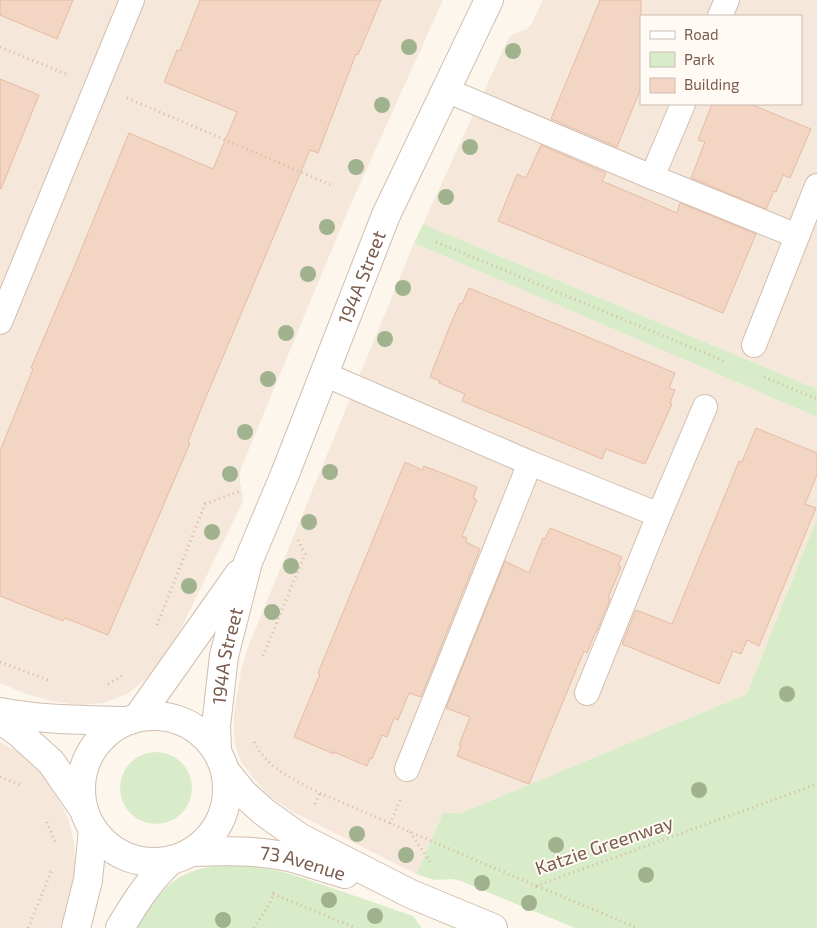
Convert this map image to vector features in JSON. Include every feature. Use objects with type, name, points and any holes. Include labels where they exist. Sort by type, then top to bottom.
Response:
[{"type":"street","name":"194A Street","points":[[221,761],[216,726],[224,656],[248,562],[386,215],[489,0]]},
{"type":"street","name":"194A Street","points":[[131,719],[248,562]]},
{"type":"street","points":[[0,712],[26,717],[61,720],[131,719],[161,715],[183,721],[202,733],[221,761],[227,795],[222,818],[210,837],[154,877],[140,894],[120,928]]},
{"type":"street","points":[[0,719],[19,733],[51,762],[108,846],[127,858],[149,862],[182,856]]},
{"type":"street","points":[[76,928],[88,880],[88,819],[80,787],[83,766],[93,747],[107,732],[131,719]]},
{"type":"street","name":"73 Avenue","points":[[221,761],[244,794],[282,826],[299,837],[411,894],[493,928]]},
{"type":"street","name":"73 Avenue","points":[[182,856],[224,851],[254,852],[289,858],[411,894]]},
{"type":"lane","points":[[0,322],[132,0]]},
{"type":"lane","points":[[720,15],[727,0]]},
{"type":"lane","points":[[446,90],[797,236]]},
{"type":"lane","points":[[652,177],[683,105]]},
{"type":"lane","points":[[754,345],[817,186]]},
{"type":"lane","points":[[324,374],[530,463],[659,515]]},
{"type":"lane","points":[[587,693],[705,407]]},
{"type":"lane","points":[[407,769],[530,463]]},
{"type":"path","points":[[0,47],[69,76]]},
{"type":"path","points":[[124,97],[331,185]]},
{"type":"path","points":[[436,242],[726,361]]},
{"type":"path","points":[[762,376],[817,399]]},
{"type":"path","points":[[156,628],[205,504]]},
{"type":"path","points":[[259,660],[265,653],[305,554]]},
{"type":"path","points":[[0,662],[55,682]]},
{"type":"path","points":[[100,687],[115,681],[127,673]]},
{"type":"path","name":"Katzie Greenway","points":[[250,734],[258,750],[269,764],[285,776],[320,793],[536,886],[817,784]]},
{"type":"path","points":[[0,777],[30,789]]},
{"type":"path","points":[[45,815],[57,850]]},
{"type":"path","points":[[28,928],[55,862]]},
{"type":"path","points":[[254,928],[277,883]]},
{"type":"path","points":[[536,886],[637,928]]},
{"type":"path","points":[[273,894],[356,928]]},
{"type":"shaded area","points":[[0,0],[443,0],[350,206],[244,461],[240,472],[242,503],[174,643],[164,658],[146,679],[127,694],[103,703],[78,705],[51,701],[26,694],[0,683]]},
{"type":"shaded area","points":[[543,0],[817,0],[817,389],[423,224],[508,39],[513,34],[527,29],[531,25]]},
{"type":"shaded area","points":[[414,243],[817,417],[817,518],[747,694],[461,813],[443,813],[416,874],[293,812],[270,797],[240,760],[234,740],[234,714],[241,671],[248,647]]},
{"type":"shaded area","points":[[0,742],[19,752],[34,764],[48,781],[69,819],[74,843],[75,866],[72,889],[61,928],[0,928]]},
{"type":"green space","points":[[423,224],[817,389],[817,417],[414,243]]},
{"type":"green space","points":[[817,518],[817,928],[575,928],[461,881],[452,879],[435,880],[416,874],[443,813],[461,813],[747,694]]},
{"type":"green space","points":[[156,752],[176,758],[186,768],[192,788],[186,808],[176,818],[156,824],[136,818],[126,808],[120,788],[126,768],[136,758]]},
{"type":"green space","points":[[232,864],[265,868],[297,876],[413,916],[422,928],[136,928],[158,897],[178,878],[197,870]]},
{"type":"building","points":[[0,0],[73,0],[57,39],[0,15]]},
{"type":"building","points":[[200,0],[381,0],[358,55],[356,54],[318,153],[310,150],[201,409],[188,442],[190,443],[108,635],[65,618],[63,621],[0,596],[0,451],[33,369],[31,368],[129,133],[213,169],[237,112],[164,82],[177,50],[180,51]]},
{"type":"building","points":[[600,0],[641,0],[640,90],[617,147],[551,119]]},
{"type":"building","points":[[0,79],[39,95],[1,189],[0,188]]},
{"type":"building","points":[[712,105],[752,105],[811,129],[790,178],[783,175],[766,209],[691,178],[705,142],[698,140]]},
{"type":"building","points":[[541,145],[606,173],[602,181],[677,213],[680,203],[756,234],[723,313],[498,221],[517,174],[526,178]]},
{"type":"building","points":[[469,288],[675,373],[669,388],[675,390],[670,403],[672,404],[645,464],[606,449],[602,459],[462,401],[465,394],[430,377],[451,323]]},
{"type":"building","points":[[756,428],[817,453],[817,475],[805,504],[816,508],[759,646],[747,640],[741,654],[733,651],[719,684],[622,644],[636,610],[672,624],[739,461],[742,462]]},
{"type":"building","points":[[405,462],[422,470],[424,466],[477,487],[473,498],[477,500],[462,536],[467,538],[466,542],[480,549],[421,697],[409,693],[398,720],[394,718],[387,737],[382,735],[367,766],[294,737],[320,674],[318,673]]},
{"type":"building","points":[[550,528],[622,557],[618,566],[621,567],[608,598],[610,599],[587,653],[584,651],[529,784],[457,756],[461,746],[459,745],[470,717],[446,708],[505,561],[529,573],[543,538],[545,539]]}]
